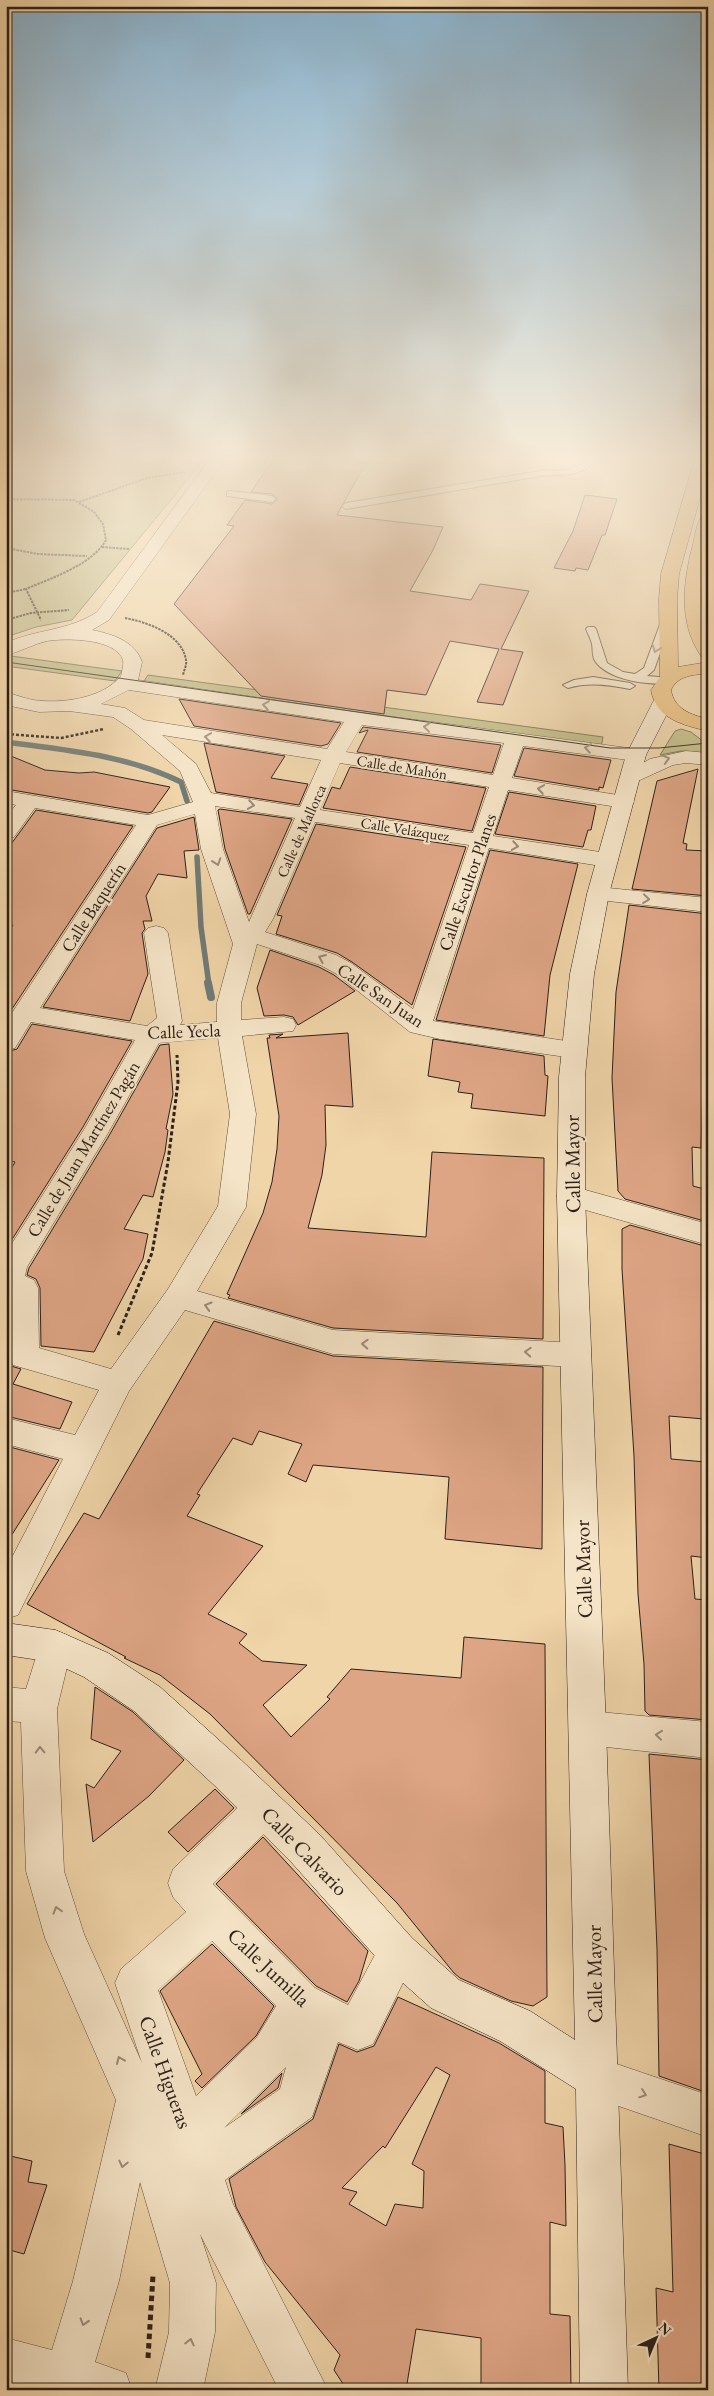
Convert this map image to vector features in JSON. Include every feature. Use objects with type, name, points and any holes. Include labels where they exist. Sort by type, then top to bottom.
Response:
[{"type":"main road","points":[[672,567],[670,574],[665,687],[683,718],[707,725]]},
{"type":"main road","points":[[697,567],[692,590],[693,615],[697,632],[708,652]]},
{"type":"main road","points":[[665,687],[690,669],[708,668]]},
{"type":"street","points":[[9,648],[53,631],[90,625],[103,616],[139,567]]},
{"type":"street","points":[[103,616],[100,626],[111,642]]},
{"type":"street","points":[[53,631],[83,635],[111,642],[125,650],[132,660],[133,672],[120,687],[113,701],[129,719]]},
{"type":"street","points":[[6,698],[42,707],[71,706],[91,702],[120,687],[636,755]]},
{"type":"street","points":[[636,755],[665,687]]},
{"type":"street","points":[[71,706],[129,719]]},
{"type":"street","name":"Calle de Mallorca","points":[[248,940],[262,918],[333,756],[356,718]]},
{"type":"street","points":[[636,755],[650,737],[660,729],[683,718]]},
{"type":"street","name":"Calle de Mahón","points":[[129,719],[173,740],[333,756],[624,802]]},
{"type":"street","name":"Calle Escultor Planes","points":[[419,1026],[515,739]]},
{"type":"street","points":[[6,1604],[84,1451],[107,1380],[178,1297],[232,1207],[243,1114],[229,1030],[229,1003],[248,940],[212,850],[203,802],[189,768],[173,740]]},
{"type":"street","name":"Calle Mayor","points":[[604,2390],[588,1728],[571,1196],[571,1108],[574,1050],[582,974],[602,878],[636,755]]},
{"type":"street","points":[[629,779],[663,760],[688,756],[708,759]]},
{"type":"street","points":[[6,797],[149,821],[203,802]]},
{"type":"street","points":[[6,832],[30,801]]},
{"type":"street","name":"Calle Velázquez","points":[[203,802],[309,814],[481,841],[602,878]]},
{"type":"street","name":"Calle Baquerín","points":[[6,1042],[149,821]]},
{"type":"street","points":[[602,878],[708,890]]},
{"type":"street","points":[[602,878],[708,905]]},
{"type":"street","name":"Calle de Juan Martínez Pagán","points":[[107,1380],[24,1356],[15,1297],[24,1288],[10,1282],[13,1266],[95,1133],[152,1035],[170,1022],[156,933]]},
{"type":"street","name":"Calle San Juan","points":[[248,940],[307,952],[344,968],[419,1026],[440,1031],[574,1050]]},
{"type":"street","name":"Calle Yecla","points":[[25,1013],[152,1035],[284,1025]]},
{"type":"street","points":[[571,1196],[708,1235]]},
{"type":"street","points":[[178,1297],[333,1342],[576,1355]]},
{"type":"street","points":[[6,1431],[84,1451]]},
{"type":"street","name":"Calle Calvario","points":[[6,1639],[56,1646],[96,1665],[147,1699],[306,1849],[398,1952],[445,1994],[515,2026],[596,2078],[708,2116]]},
{"type":"street","points":[[56,1646],[22,1707],[45,1871],[65,1938],[137,2099],[193,2283],[192,2332],[164,2379]]},
{"type":"street","points":[[588,1728],[708,1740]]},
{"type":"street","points":[[213,1914],[187,1883],[264,1808]]},
{"type":"street","name":"Calle Jumilla","points":[[213,1914],[314,2010],[358,2029],[398,1952]]},
{"type":"street","name":"Calle Higueras","points":[[213,1914],[135,1983],[188,2133],[213,2212],[284,2354],[305,2390]]},
{"type":"street","points":[[188,2133],[314,2010]]},
{"type":"street","points":[[200,2172],[297,2102],[307,2067],[314,2010]]},
{"type":"street","points":[[65,2383],[96,2281],[137,2099]]},
{"type":"street","points":[[6,2361],[65,2383],[109,2390]]},
{"type":"lane","points":[[636,678],[649,670],[668,615]]},
{"type":"lane","points":[[592,629],[597,643],[598,658],[603,666],[619,674],[665,687]]},
{"type":"lane","points":[[568,685],[586,679],[600,679],[665,687]]},
{"type":"path","points":[[6,593],[26,589],[75,567]]},
{"type":"path","points":[[26,589],[53,631]]},
{"type":"path","points":[[6,734],[60,738],[100,731],[129,719]]},
{"type":"path","points":[[107,1380],[117,1336],[152,1253],[168,1162],[178,1082],[176,1048]]},
{"type":"path","points":[[154,2272],[151,2280],[148,2338],[164,2379]]},
{"type":"shaded area","points":[[6,567],[116,567],[72,620],[36,627],[6,637]]},
{"type":"shaded area","points":[[11,656],[122,671],[115,681],[6,666],[6,661]]},
{"type":"shaded area","points":[[148,675],[603,737],[601,748],[142,684]]},
{"type":"shaded area","points":[[681,729],[691,732],[708,745],[708,753],[681,751],[660,755],[675,731]]},
{"type":"building","points":[[203,567],[424,567],[410,591],[471,600],[480,584],[529,591],[501,649],[523,652],[503,705],[477,702],[499,649],[450,641],[426,695],[387,690],[384,714],[261,696],[174,604]]},
{"type":"building","points":[[589,567],[588,570],[576,568],[575,571],[554,568]]},
{"type":"building","points":[[179,699],[341,723],[328,744],[321,746],[194,726]]},
{"type":"building","points":[[363,727],[501,745],[492,773],[357,752],[368,730],[359,733]]},
{"type":"building","points":[[204,743],[285,756],[271,778],[308,784],[299,805],[216,792]]},
{"type":"building","points":[[524,748],[611,760],[603,788],[599,787],[599,790],[514,776]]},
{"type":"building","points":[[6,754],[45,770],[79,773],[94,772],[170,787],[152,812],[148,813],[6,789]]},
{"type":"building","points":[[350,767],[486,788],[472,831],[323,808],[332,787],[340,789]]},
{"type":"building","points":[[698,769],[683,843],[687,844],[686,850],[708,851],[708,896],[632,889],[657,781]]},
{"type":"building","points":[[509,792],[596,806],[591,830],[588,830],[583,847],[495,834]]},
{"type":"building","points":[[36,810],[133,826],[6,1018],[6,936],[13,925],[6,923],[6,851]]},
{"type":"building","points":[[218,810],[292,819],[250,914],[248,914],[225,849]]},
{"type":"building","points":[[194,817],[199,850],[184,851],[187,878],[158,874],[146,896],[152,921],[143,921],[145,929],[142,933],[148,974],[130,1021],[43,1007],[157,828]]},
{"type":"building","points":[[316,824],[466,847],[412,1005],[337,953],[276,934],[282,916],[277,915]]},
{"type":"building","points":[[490,850],[578,864],[550,975],[544,1036],[436,1020]]},
{"type":"building","points":[[629,905],[708,914],[701,1148],[692,1147],[693,1186],[708,1190],[708,1222],[625,1199],[618,1191],[612,1078],[616,992]]},
{"type":"building","points":[[270,950],[319,967],[334,975],[355,991],[298,1025],[293,1017],[284,1015],[264,1016],[257,988]]},
{"type":"building","points":[[32,1024],[132,1041],[83,1127],[6,1249],[6,1178],[15,1162],[6,1160],[6,1052],[17,1049]]},
{"type":"building","points":[[348,1033],[353,1107],[325,1105],[326,1145],[322,1175],[308,1228],[426,1237],[432,1152],[544,1158],[543,1339],[333,1328],[228,1298],[230,1295],[227,1294],[263,1213],[272,1182],[277,1149],[279,1116],[267,1038],[270,1038],[269,1035],[283,1034],[276,1038]]},
{"type":"building","points":[[433,1039],[544,1056],[545,1075],[548,1076],[545,1116],[471,1108],[473,1094],[458,1092],[460,1082],[428,1076]]},
{"type":"building","points":[[169,1044],[173,1094],[166,1129],[168,1130],[165,1152],[153,1197],[143,1195],[124,1229],[148,1234],[143,1259],[94,1352],[41,1346],[40,1288],[36,1279],[27,1275],[29,1268],[110,1134],[160,1045]]},
{"type":"building","points":[[630,1225],[708,1247],[708,1410],[704,1409],[704,1419],[669,1416],[671,1459],[706,1462],[708,1558],[691,1556],[695,1599],[708,1600],[708,1720],[649,1715],[645,1711],[644,1664],[638,1594],[634,1456],[622,1269],[622,1229]]},
{"type":"building","points":[[6,1295],[7,1356],[11,1366],[21,1369],[13,1384],[72,1402],[60,1429],[6,1416]]},
{"type":"building","points":[[214,1321],[333,1356],[543,1367],[542,1549],[445,1539],[449,1477],[313,1465],[306,1482],[288,1474],[302,1444],[259,1431],[252,1445],[233,1438],[197,1494],[200,1495],[187,1516],[263,1546],[208,1614],[247,1634],[239,1643],[262,1661],[307,1665],[263,1705],[291,1737],[330,1699],[327,1697],[351,1669],[461,1678],[464,1637],[545,1644],[547,1997],[533,2006],[511,2001],[460,1978],[454,1973],[397,1903],[210,1714],[160,1675],[124,1658],[126,1657],[27,1604],[84,1513],[99,1519]]},
{"type":"building","points":[[6,1446],[59,1460],[6,1544]]},
{"type":"building","points":[[95,1687],[133,1712],[184,1760],[149,1796],[93,1842],[86,1784],[94,1788],[121,1751],[91,1739]]},
{"type":"building","points":[[649,1754],[708,1760],[708,2093],[659,2076],[657,1949]]},
{"type":"building","points":[[215,1789],[234,1808],[188,1852],[168,1832]]},
{"type":"building","points":[[263,1837],[368,1951],[359,1981],[347,2002],[316,1986],[216,1884]]},
{"type":"building","points":[[212,1944],[274,2006],[256,2036],[202,2088],[195,2081],[202,2074],[160,1991]]},
{"type":"building","points":[[398,1997],[499,2043],[545,2071],[545,2123],[563,2127],[565,2165],[566,2226],[550,2222],[550,2314],[570,2316],[571,2390],[481,2390],[481,2338],[416,2329],[406,2390],[347,2390],[334,2370],[340,2355],[265,2262],[236,2207],[229,2179],[313,2119],[339,2044],[357,2052],[374,2046]],"holes":[[[436,2067],[450,2075],[412,2164],[424,2171],[423,2208],[395,2204],[386,2226],[349,2204],[357,2192],[342,2188],[383,2146],[385,2148]]]},
{"type":"building","points":[[282,2073],[278,2088],[241,2114]]},
{"type":"building","points":[[669,2144],[708,2155],[708,2390],[659,2390],[656,2288],[673,2292]]},
{"type":"building","points":[[6,2155],[32,2161],[28,2182],[47,2185],[24,2254],[6,2249]]},
{"type":"waterway","points":[[6,742],[95,755],[139,765],[181,782],[187,801]]},
{"type":"waterway","points":[[197,857],[201,927],[209,985]]},
{"type":"waterway","points":[[208,983],[211,997]]},
{"type":"tram line","points":[[6,662],[610,748],[659,748],[708,743]]}]
